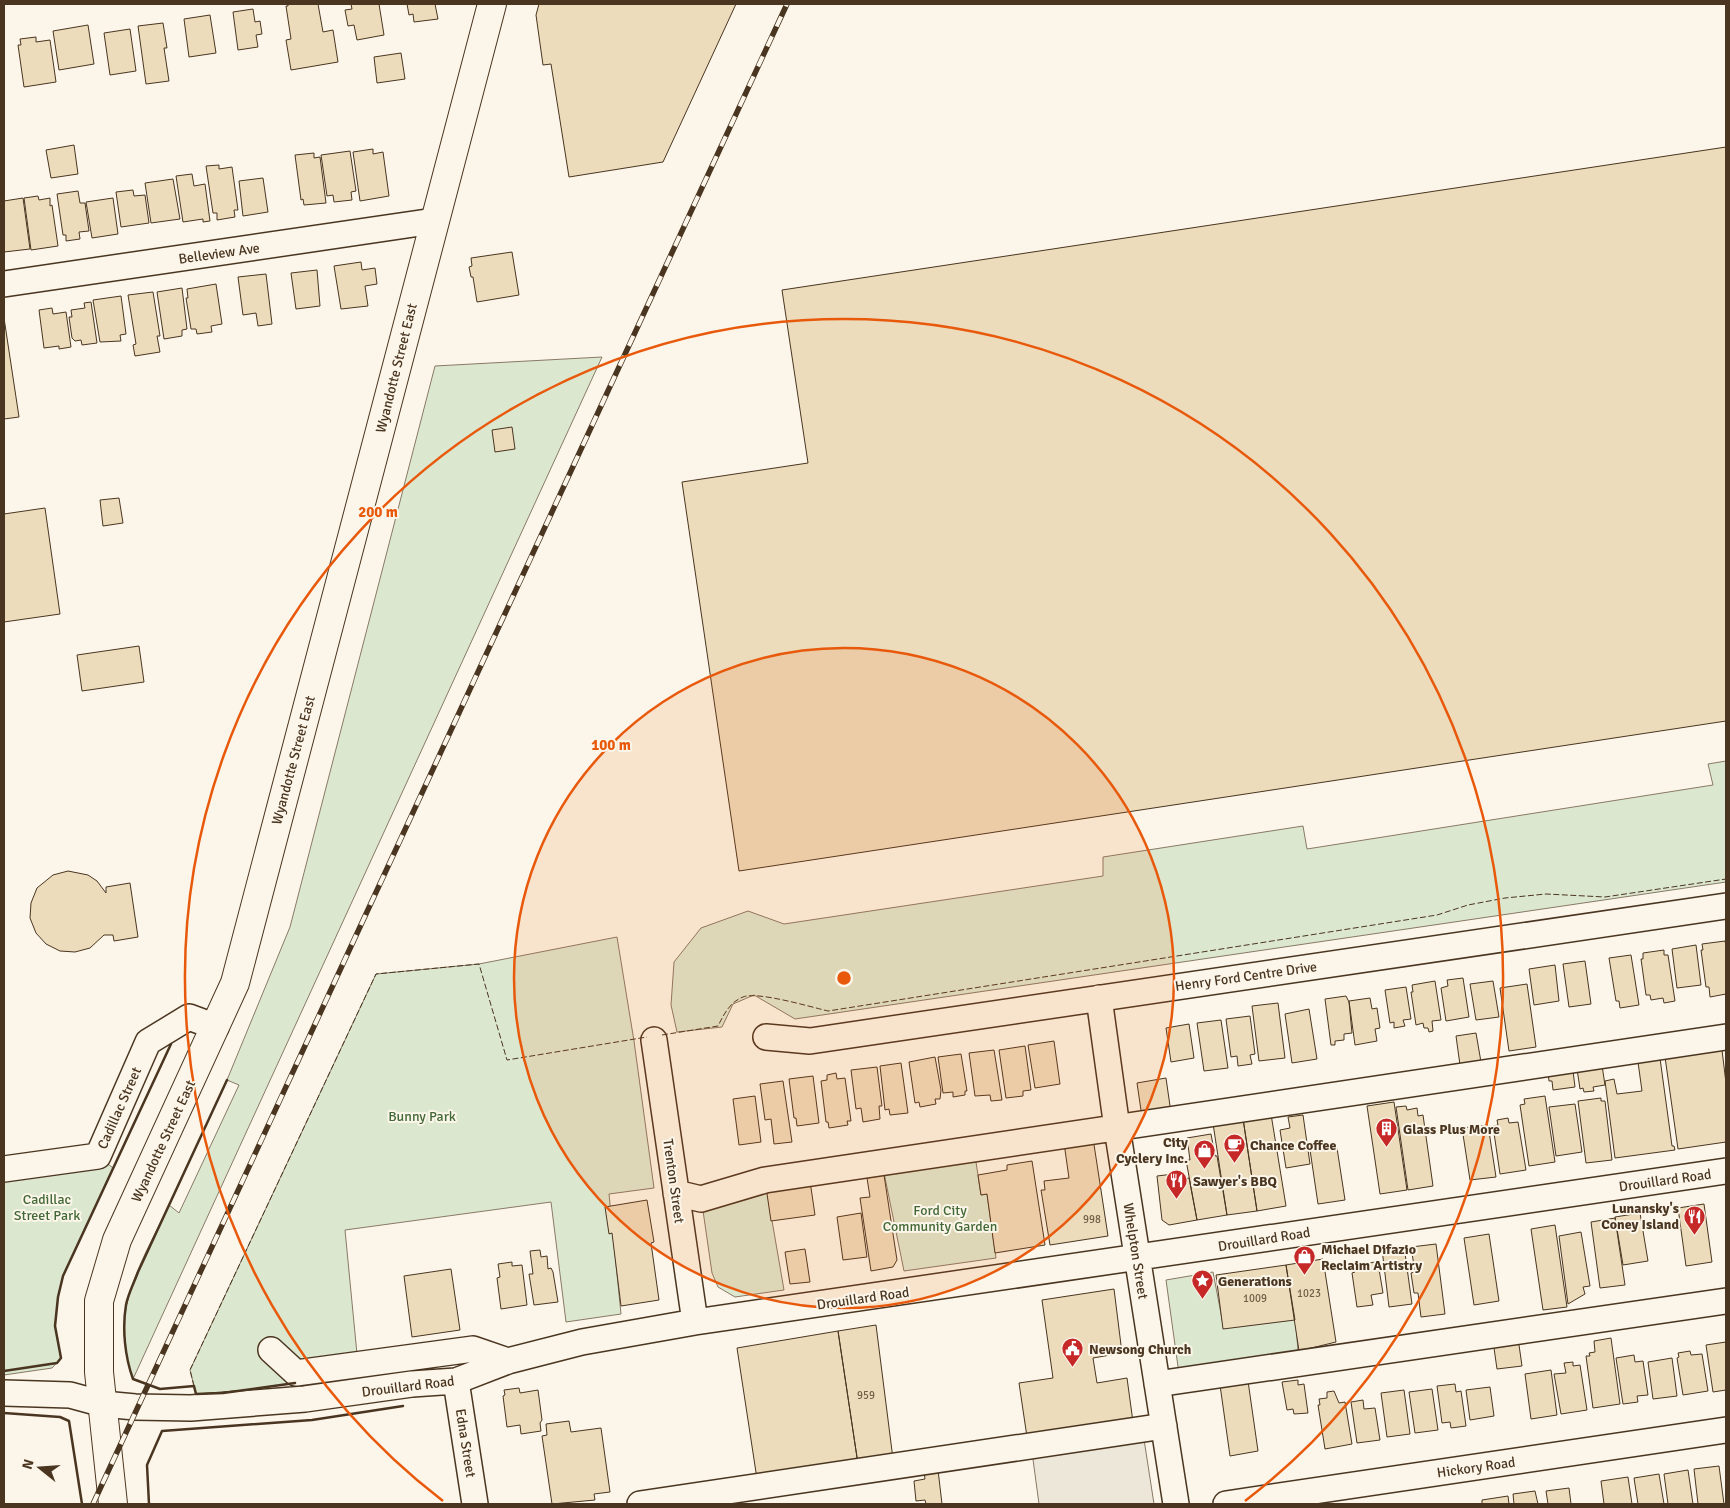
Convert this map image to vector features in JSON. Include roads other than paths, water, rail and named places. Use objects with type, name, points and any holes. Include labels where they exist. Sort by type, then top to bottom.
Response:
[{"type":"main road","name":"Wyandotte Street East","points":[[113,1504],[98,1372],[99,1301],[117,1240],[235,983],[492,4]]},
{"type":"street","name":"Belleview Ave","points":[[4,284],[434,221]]},
{"type":"street","name":"Henry Ford Centre Drive","points":[[766,1036],[810,1041],[1726,906]]},
{"type":"street","name":"Whelpton Street","points":[[1100,998],[1117,1128],[1176,1504]]},
{"type":"street","name":"Cadillac Street","points":[[4,1169],[98,1156],[148,1042],[189,1016],[216,1027]]},
{"type":"street","points":[[676,1193],[701,1199],[765,1180],[1726,1037]]},
{"type":"street","name":"Trenton Street","points":[[654,1040],[696,1322]]},
{"type":"street","name":"Drouillard Road","points":[[4,1393],[70,1395],[103,1404],[135,1407],[191,1408],[305,1399],[412,1384],[456,1381],[508,1361],[582,1342],[696,1322],[1726,1171]]},
{"type":"street","points":[[1158,1384],[1726,1301]]},
{"type":"street","points":[[271,1350],[296,1373],[473,1349],[508,1361]]},
{"type":"street","name":"Edna Street","points":[[456,1381],[475,1504]]},
{"type":"street","points":[[640,1504],[1164,1426]]},
{"type":"street","name":"Hickory Road","points":[[1226,1504],[1726,1430]]},
{"type":"railway","points":[[93,1504],[787,4]]},
{"type":"place","name":"Glass Plus More","points":[[1387,1148]]},
{"type":"place","name":"Chance Coffee","points":[[1234,1164]]},
{"type":"place","name":"City Cyclery Inc.","points":[[1204,1169]]},
{"type":"place","name":"Sawyer's BBQ","points":[[1177,1200]]},
{"type":"place","name":"Lunansky's Coney Island","points":[[1695,1235]]},
{"type":"place","name":"Michael Difazio Reclaim Artistry","points":[[1305,1276]]},
{"type":"place","name":"Generations","points":[[1202,1300]]},
{"type":"place","name":"Newsong Church","points":[[1073,1368]]},
{"type":"park label","name":"Bunny Park","points":[[422,1116]]},
{"type":"park label","name":"Cadillac Street Park","points":[[47,1208]]},
{"type":"park label","name":"Ford City Community Garden","points":[[940,1218]]}]
